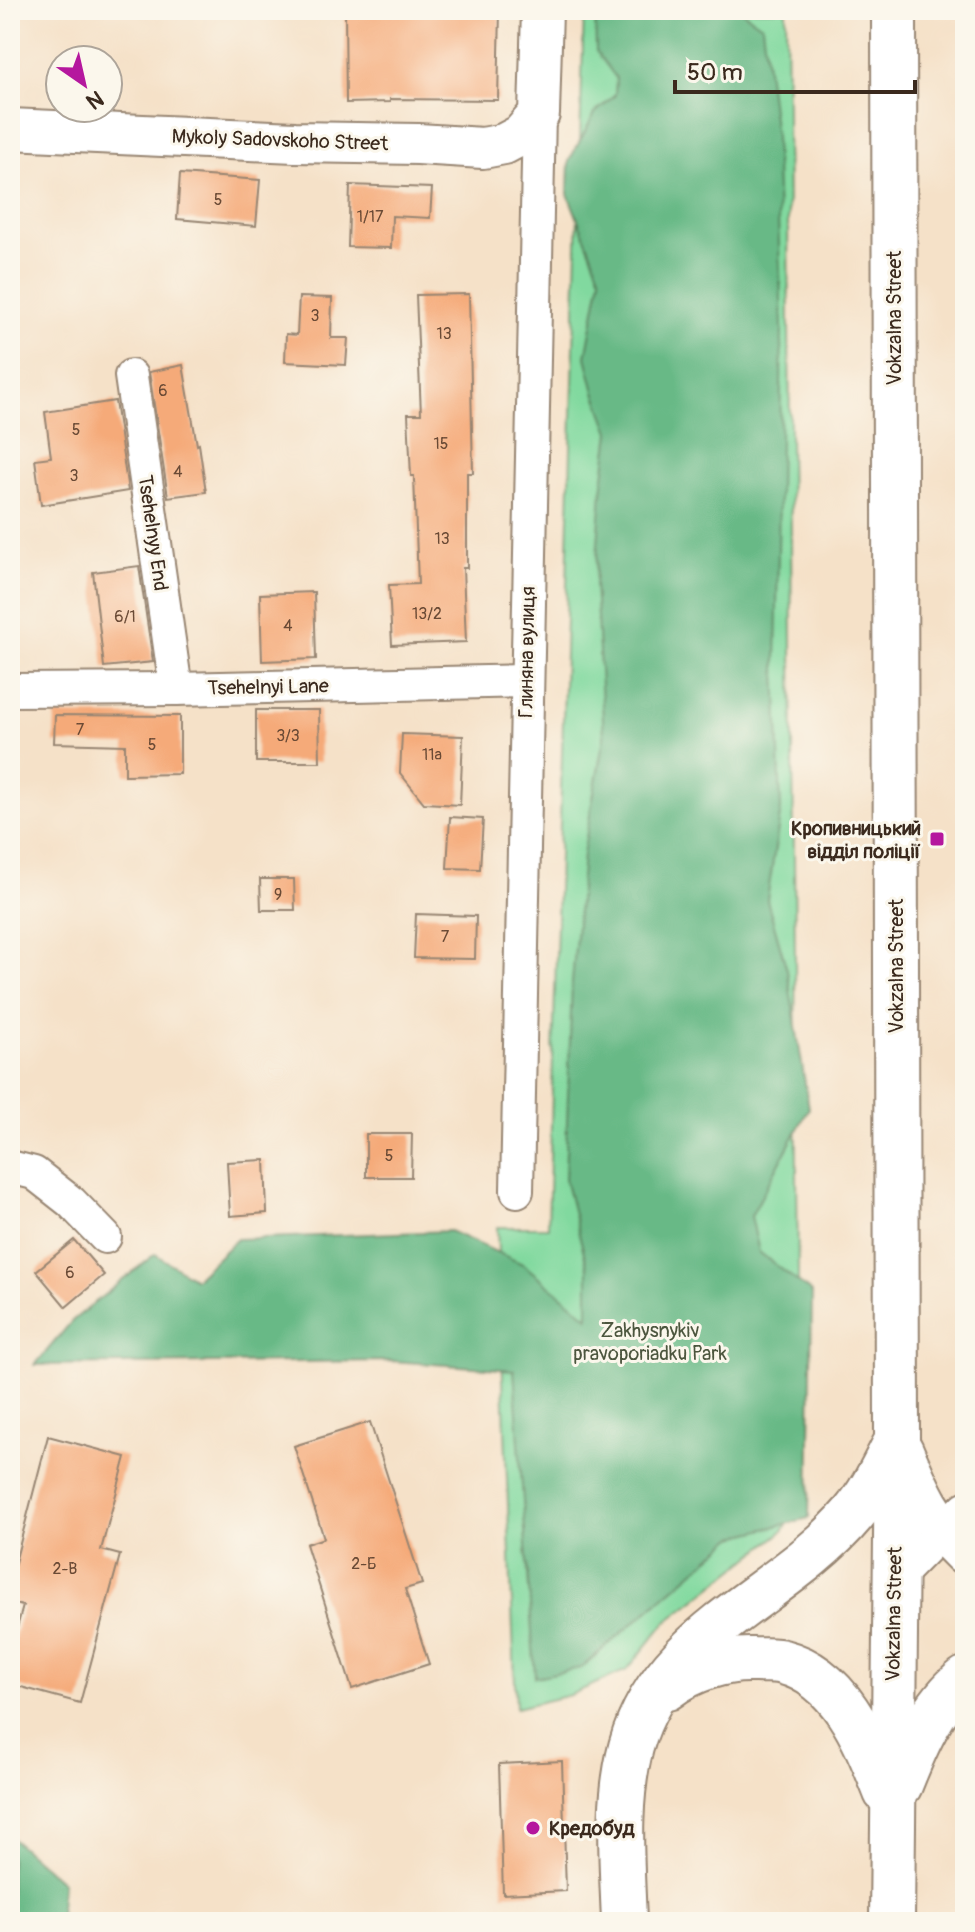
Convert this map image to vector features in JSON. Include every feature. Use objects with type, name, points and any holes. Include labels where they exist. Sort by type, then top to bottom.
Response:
[{"type":"main road","name":"Vokzalna Street","points":[[892,1922],[897,1440],[894,10]]},
{"type":"main road","points":[[897,1440],[918,1492],[957,1530]]},
{"type":"main road","points":[[624,1922],[621,1798],[632,1743],[647,1706],[674,1665],[742,1606],[804,1560],[854,1514],[897,1440]]},
{"type":"main road","points":[[647,1706],[669,1685],[705,1668],[738,1660],[782,1661],[792,1665],[812,1674],[835,1695],[856,1723],[892,1806]]},
{"type":"main road","points":[[892,1806],[925,1730],[946,1694],[965,1679]]},
{"type":"street","points":[[539,114],[542,10]]},
{"type":"street","name":"Mykoly Sadovskoho Street","points":[[10,129],[483,148],[504,144],[521,135],[539,114]]},
{"type":"street","name":"Глиняна вулиця","points":[[517,1191],[539,114]]},
{"type":"street","name":"Tsehelnyy End","points":[[131,376],[176,689]]},
{"type":"street","name":"Tsehelnyi Lane","points":[[10,690],[526,681]]},
{"type":"street","points":[[10,1167],[34,1173],[71,1202],[105,1237]]},
{"type":"street","points":[[895,1579],[957,1530]]},
{"type":"green space","name":"Zakhysnykiv pravoporiadku Park","points":[[584,10],[786,10],[800,1489],[796,1508],[783,1531],[665,1623],[627,1670],[570,1695],[516,1708],[497,1227],[548,1227]]},
{"type":"green space","name":"Zakhysnykiv pravoporiadku Park","points":[[595,10],[740,10],[762,25],[775,136],[782,327],[776,665],[781,809],[767,900],[787,970],[809,1108],[751,1216],[759,1252],[812,1293],[809,1518],[734,1537],[581,1668],[535,1677],[514,1370],[392,1361],[35,1365],[72,1321],[155,1254],[195,1279],[237,1239],[450,1231],[523,1264],[588,1317],[588,1269],[565,1179],[572,983],[583,854],[604,737],[595,584],[610,432],[586,357],[601,278],[568,194],[569,161],[595,113],[615,95],[616,78],[596,51]]},
{"type":"green space","points":[[10,1837],[62,1882],[59,1922],[10,1922]]},
{"type":"building","points":[[345,10],[500,10],[498,100],[390,99],[390,102],[346,103]]},
{"type":"building","points":[[180,174],[260,180],[256,226],[177,219]]},
{"type":"building","points":[[350,185],[432,188],[430,218],[392,216],[391,248],[348,247]]},
{"type":"building","points":[[469,294],[473,473],[467,473],[467,568],[463,568],[466,642],[392,645],[389,585],[418,584],[408,414],[421,414],[416,295]]},
{"type":"building","points":[[299,297],[332,298],[331,338],[348,338],[346,365],[285,362],[286,334],[297,335]]},
{"type":"building","points":[[183,365],[206,492],[168,497],[149,372]]},
{"type":"building","points":[[115,401],[128,491],[41,505],[35,459],[51,457],[45,412]]},
{"type":"building","points":[[139,566],[153,662],[104,667],[93,572]]},
{"type":"building","points":[[314,592],[316,659],[262,661],[260,594]]},
{"type":"building","points":[[256,710],[319,710],[320,762],[256,762]]},
{"type":"building","points":[[55,715],[180,716],[180,774],[125,775],[125,745],[54,743]]},
{"type":"building","points":[[402,734],[463,736],[460,805],[424,803],[400,773]]},
{"type":"building","points":[[450,817],[483,819],[480,869],[447,868]]},
{"type":"building","points":[[260,879],[294,879],[295,910],[261,910]]},
{"type":"building","points":[[416,914],[476,916],[475,959],[414,958]]},
{"type":"building","points":[[366,1134],[412,1134],[411,1177],[366,1177]]},
{"type":"building","points":[[265,1160],[267,1213],[230,1216],[227,1162]]},
{"type":"building","points":[[74,1240],[104,1275],[66,1307],[36,1271]]},
{"type":"building","points":[[370,1422],[422,1584],[405,1589],[429,1664],[352,1689],[306,1544],[324,1538],[294,1446]]},
{"type":"building","points":[[48,1436],[126,1457],[101,1550],[120,1555],[80,1703],[10,1684],[10,1653],[23,1606],[10,1603],[10,1582]]},
{"type":"building","name":"Кредобуд","points":[[562,1761],[566,1891],[503,1894],[499,1764]]},
{"type":"place","name":"Кропивницький відділ поліції","points":[[937,839]]},
{"type":"place","name":"Кредобуд","points":[[533,1828]]}]
